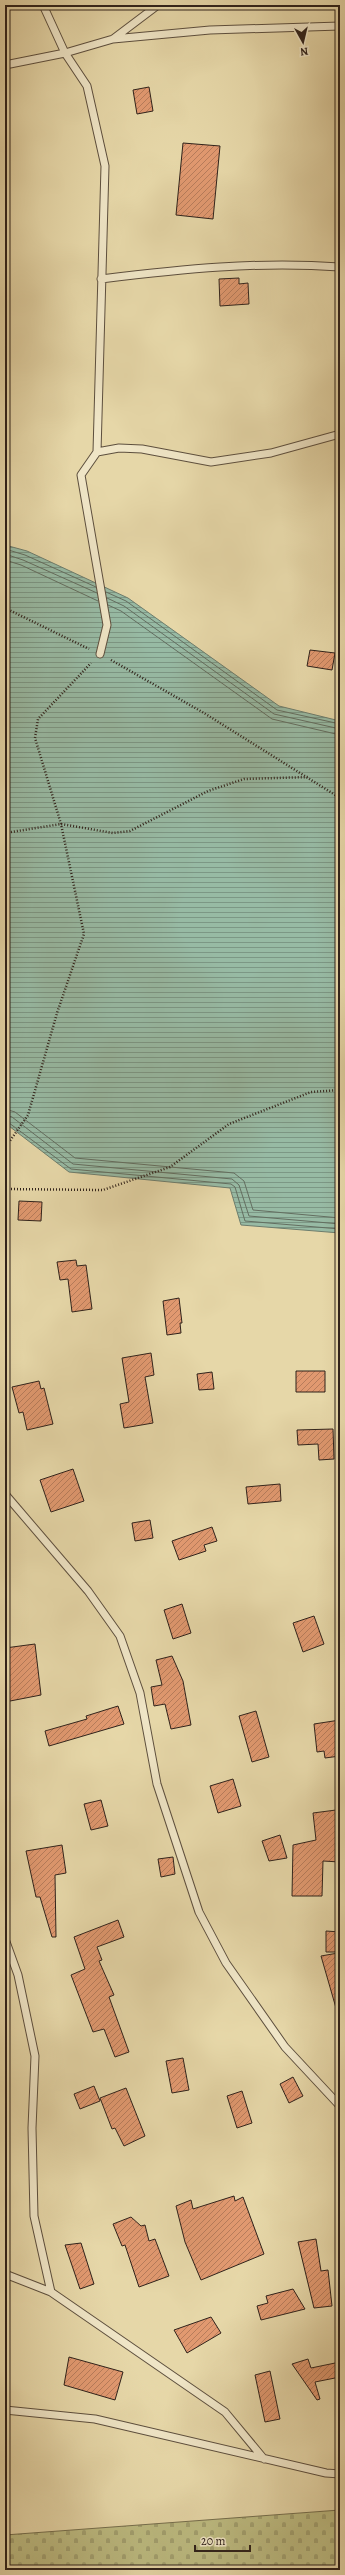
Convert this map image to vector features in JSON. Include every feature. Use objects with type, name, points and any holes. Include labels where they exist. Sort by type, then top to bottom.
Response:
[{"type":"lane","points":[[43,5],[65,53],[87,86],[105,166],[97,452],[81,476],[107,625],[100,654]]},
{"type":"lane","points":[[113,39],[158,5]]},
{"type":"lane","points":[[5,65],[65,53],[113,39],[210,30],[340,26]]},
{"type":"lane","points":[[102,279],[218,265],[294,263],[340,267]]},
{"type":"lane","points":[[97,452],[119,448],[142,449],[211,462],[271,452],[340,434]]},
{"type":"lane","points":[[5,1494],[88,1591],[120,1636],[140,1693],[157,1784],[199,1912],[226,1963],[285,2047],[340,2106]]},
{"type":"lane","points":[[5,1939],[18,1975],[35,2056],[32,2128],[34,2216],[51,2292]]},
{"type":"lane","points":[[5,2274],[51,2292],[225,2412],[265,2459]]},
{"type":"lane","points":[[5,2410],[95,2419],[265,2459],[340,2474]]},
{"type":"path","points":[[5,608],[100,654],[310,777],[340,798]]},
{"type":"path","points":[[5,1148],[28,1115],[57,1013],[82,943],[83,924],[61,824],[35,738],[35,728],[38,719],[100,654]]},
{"type":"path","points":[[5,833],[61,824],[113,833],[130,831],[208,791],[244,779],[310,777]]},
{"type":"path","points":[[5,1189],[103,1190],[170,1167],[229,1124],[311,1092],[340,1090]]},
{"type":"green space","points":[[340,2510],[340,2570],[5,2570],[5,2535]]},
{"type":"water","points":[[5,545],[27,551],[128,598],[279,706],[340,721],[340,1233],[241,1225],[230,1188],[69,1172],[5,1123]]},
{"type":"building","points":[[149,87],[153,111],[137,114],[133,90]]},
{"type":"building","points":[[183,143],[220,146],[213,219],[176,215]]},
{"type":"building","points":[[239,278],[239,284],[248,283],[249,304],[220,306],[219,279]]},
{"type":"building","points":[[310,650],[335,653],[332,670],[307,666]]},
{"type":"building","points":[[19,1201],[42,1202],[41,1221],[18,1220]]},
{"type":"building","points":[[76,1260],[77,1266],[86,1265],[92,1309],[72,1312],[68,1279],[60,1280],[57,1262]]},
{"type":"building","points":[[179,1298],[182,1323],[180,1323],[181,1333],[167,1335],[163,1301]]},
{"type":"building","points":[[151,1353],[154,1375],[145,1377],[153,1423],[124,1428],[120,1404],[129,1402],[122,1358]]},
{"type":"building","points":[[296,1371],[325,1371],[325,1392],[296,1392]]},
{"type":"building","points":[[212,1372],[214,1389],[199,1390],[197,1374]]},
{"type":"building","points":[[39,1381],[41,1389],[44,1388],[53,1424],[27,1430],[23,1412],[19,1413],[12,1387]]},
{"type":"building","points":[[333,1429],[334,1459],[319,1460],[318,1444],[298,1445],[297,1430]]},
{"type":"building","points":[[73,1469],[84,1501],[51,1512],[40,1480]]},
{"type":"building","points":[[280,1484],[281,1501],[248,1504],[246,1487]]},
{"type":"building","points":[[150,1520],[153,1538],[135,1541],[132,1523]]},
{"type":"building","points":[[212,1527],[217,1541],[204,1545],[206,1551],[179,1560],[172,1541]]},
{"type":"building","points":[[182,1604],[191,1633],[173,1639],[164,1610]]},
{"type":"building","points":[[314,1616],[324,1644],[303,1652],[293,1623]]},
{"type":"building","points":[[35,1644],[41,1695],[5,1702],[5,1648]]},
{"type":"building","points":[[172,1656],[183,1681],[191,1725],[171,1729],[165,1704],[154,1706],[151,1687],[162,1685],[156,1660]]},
{"type":"building","points":[[118,1706],[124,1724],[49,1746],[45,1731],[87,1719],[86,1716]]},
{"type":"building","points":[[256,1711],[269,1757],[252,1762],[239,1716]]},
{"type":"building","points":[[340,1720],[340,1756],[325,1758],[324,1751],[317,1752],[314,1724]]},
{"type":"building","points":[[233,1779],[241,1806],[218,1813],[210,1786]]},
{"type":"building","points":[[101,1800],[108,1826],[91,1830],[84,1804]]},
{"type":"building","points":[[336,1810],[340,1862],[323,1861],[322,1896],[292,1896],[293,1845],[316,1840],[313,1813]]},
{"type":"building","points":[[280,1835],[287,1858],[269,1861],[262,1841]]},
{"type":"building","points":[[62,1845],[66,1873],[55,1875],[56,1937],[52,1937],[40,1897],[36,1897],[26,1851]]},
{"type":"building","points":[[173,1857],[175,1874],[161,1877],[158,1859]]},
{"type":"building","points":[[118,1920],[124,1937],[97,1947],[102,1960],[99,1961],[114,1995],[109,1997],[129,2052],[115,2057],[104,2029],[93,2032],[71,1975],[85,1969],[74,1937]]},
{"type":"building","points":[[326,1931],[340,1932],[340,1952],[326,1952]]},
{"type":"building","points":[[338,1953],[340,2008],[336,2008],[321,1956]]},
{"type":"building","points":[[183,2058],[189,2090],[172,2093],[166,2061]]},
{"type":"building","points":[[293,2077],[303,2096],[289,2103],[280,2084]]},
{"type":"building","points":[[94,2086],[100,2101],[80,2109],[74,2094]]},
{"type":"building","points":[[126,2088],[145,2136],[124,2146],[115,2128],[112,2129],[100,2098]]},
{"type":"building","points":[[242,2091],[252,2123],[237,2128],[227,2096]]},
{"type":"building","points":[[234,2196],[235,2201],[243,2197],[264,2254],[201,2280],[185,2242],[176,2206],[191,2200],[193,2209]]},
{"type":"building","points":[[131,2217],[141,2226],[145,2225],[149,2241],[155,2239],[169,2276],[139,2287],[125,2245],[122,2246],[113,2224]]},
{"type":"building","points":[[316,2239],[321,2271],[328,2270],[332,2306],[314,2308],[298,2242]]},
{"type":"building","points":[[81,2243],[94,2284],[80,2289],[65,2245]]},
{"type":"building","points":[[293,2289],[305,2309],[261,2320],[257,2306],[268,2303],[266,2296]]},
{"type":"building","points":[[211,2317],[221,2333],[187,2353],[174,2330]]},
{"type":"building","points":[[69,2357],[123,2372],[115,2400],[64,2385]]},
{"type":"building","points":[[308,2359],[311,2368],[340,2362],[340,2377],[315,2382],[320,2399],[317,2400],[292,2364]]},
{"type":"building","points":[[270,2371],[280,2419],[265,2422],[255,2375]]}]
